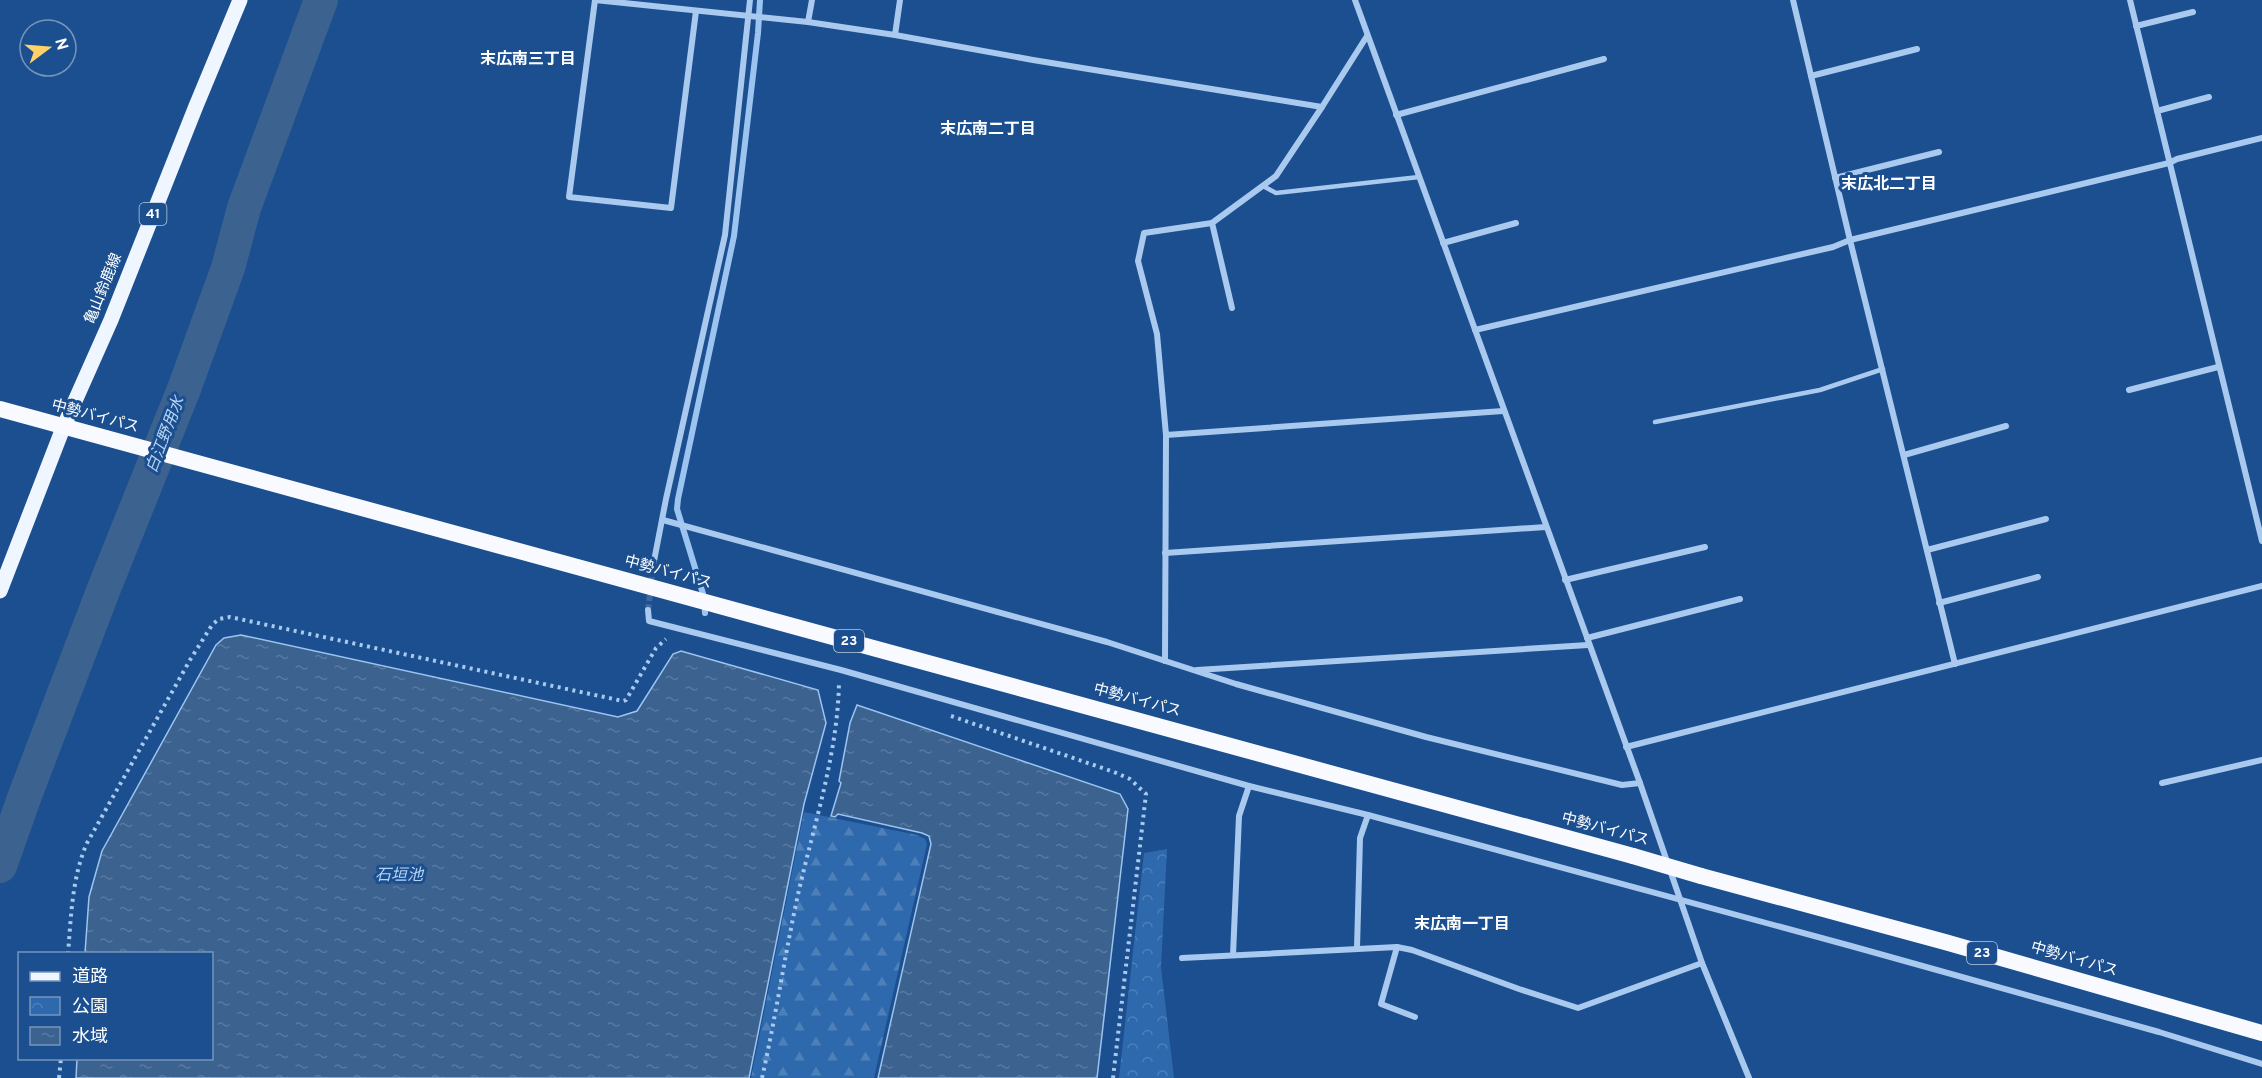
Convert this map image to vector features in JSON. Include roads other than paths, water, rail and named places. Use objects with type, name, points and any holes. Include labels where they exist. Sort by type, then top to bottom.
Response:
[{"type":"highway","name":"中勢バイパス","points":[[0,409],[1945,942],[2262,1033]]},
{"type":"main road","name":"亀山鈴鹿線","points":[[0,591],[63,428],[111,320],[240,0]]},
{"type":"street","points":[[696,11],[671,208],[569,197],[595,0],[808,22],[1322,107]]},
{"type":"street","points":[[654,561],[725,235],[750,0]]},
{"type":"street","points":[[808,22],[812,0]]},
{"type":"street","points":[[895,35],[900,0]]},
{"type":"street","points":[[1355,0],[1640,783],[1702,963],[1749,1078]]},
{"type":"street","points":[[1793,0],[1955,664]]},
{"type":"street","points":[[2130,0],[2262,541]]},
{"type":"street","points":[[2136,26],[2193,12]]},
{"type":"street","points":[[1165,661],[1166,435],[1157,334],[1138,261],[1144,232],[1212,223],[1276,176],[1367,36]]},
{"type":"street","points":[[1811,76],[1917,49]]},
{"type":"street","points":[[1396,115],[1604,59]]},
{"type":"street","points":[[2157,111],[2209,97]]},
{"type":"street","points":[[1475,330],[1833,247],[1850,240],[2169,163],[2262,138]]},
{"type":"street","points":[[1835,178],[1939,152]]},
{"type":"street","points":[[1212,223],[1232,308]]},
{"type":"street","points":[[1443,243],[1516,223]]},
{"type":"street","points":[[2129,390],[2218,367]]},
{"type":"street","points":[[1166,435],[1503,411]]},
{"type":"street","points":[[1904,454],[2006,426]]},
{"type":"street","points":[[1927,550],[2046,519]]},
{"type":"street","points":[[663,520],[1107,642],[1193,670],[1426,737],[1622,786],[1640,783]]},
{"type":"street","points":[[1165,553],[1546,527]]},
{"type":"street","points":[[1565,580],[1705,547]]},
{"type":"street","points":[[1939,603],[2038,578]]},
{"type":"street","points":[[1626,747],[2262,586]]},
{"type":"street","points":[[1193,670],[1587,641],[1740,599]]},
{"type":"street","points":[[648,610],[649,621],[841,670],[1249,786],[1368,815],[2159,1032],[2262,1064]]},
{"type":"street","points":[[2162,783],[2262,760]]},
{"type":"street","points":[[1233,955],[1239,816],[1249,786]]},
{"type":"street","points":[[1357,948],[1360,838],[1368,815]]},
{"type":"street","points":[[1182,958],[1396,947],[1412,950],[1578,1008],[1702,963]]},
{"type":"street","points":[[1396,947],[1381,1004],[1415,1017]]},
{"type":"lane","points":[[1263,186],[1276,193],[1419,177]]},
{"type":"lane","points":[[1655,422],[1820,390],[1883,369]]},
{"type":"water","name":"石垣池","points":[[241,635],[618,717],[637,711],[673,654],[681,651],[818,690],[826,723],[804,804],[749,1078],[76,1078],[77,1060],[213,1060],[213,952],[85,952],[89,897],[102,851],[216,645],[224,638]]},
{"type":"water","points":[[857,705],[1120,794],[1128,809],[1097,1078],[878,1078],[931,844],[929,836],[922,833],[838,814],[835,817],[831,816],[841,783],[839,781],[850,723]]},
{"type":"waterway","name":"白江野用水","points":[[0,866],[103,591],[184,389],[228,268],[244,208],[321,0]]},
{"type":"waterway","points":[[705,613],[704,597],[677,509],[734,236],[760,0]]},
{"type":"tunnel","points":[[648,610],[654,561]]},
{"type":"district","name":"末広南三丁目","points":[[528,60]]},
{"type":"district","name":"末広南二丁目","points":[[988,130]]},
{"type":"district","name":"末広北二丁目","points":[[1889,185]]},
{"type":"district","name":"末広南一丁目","points":[[1462,925]]}]
